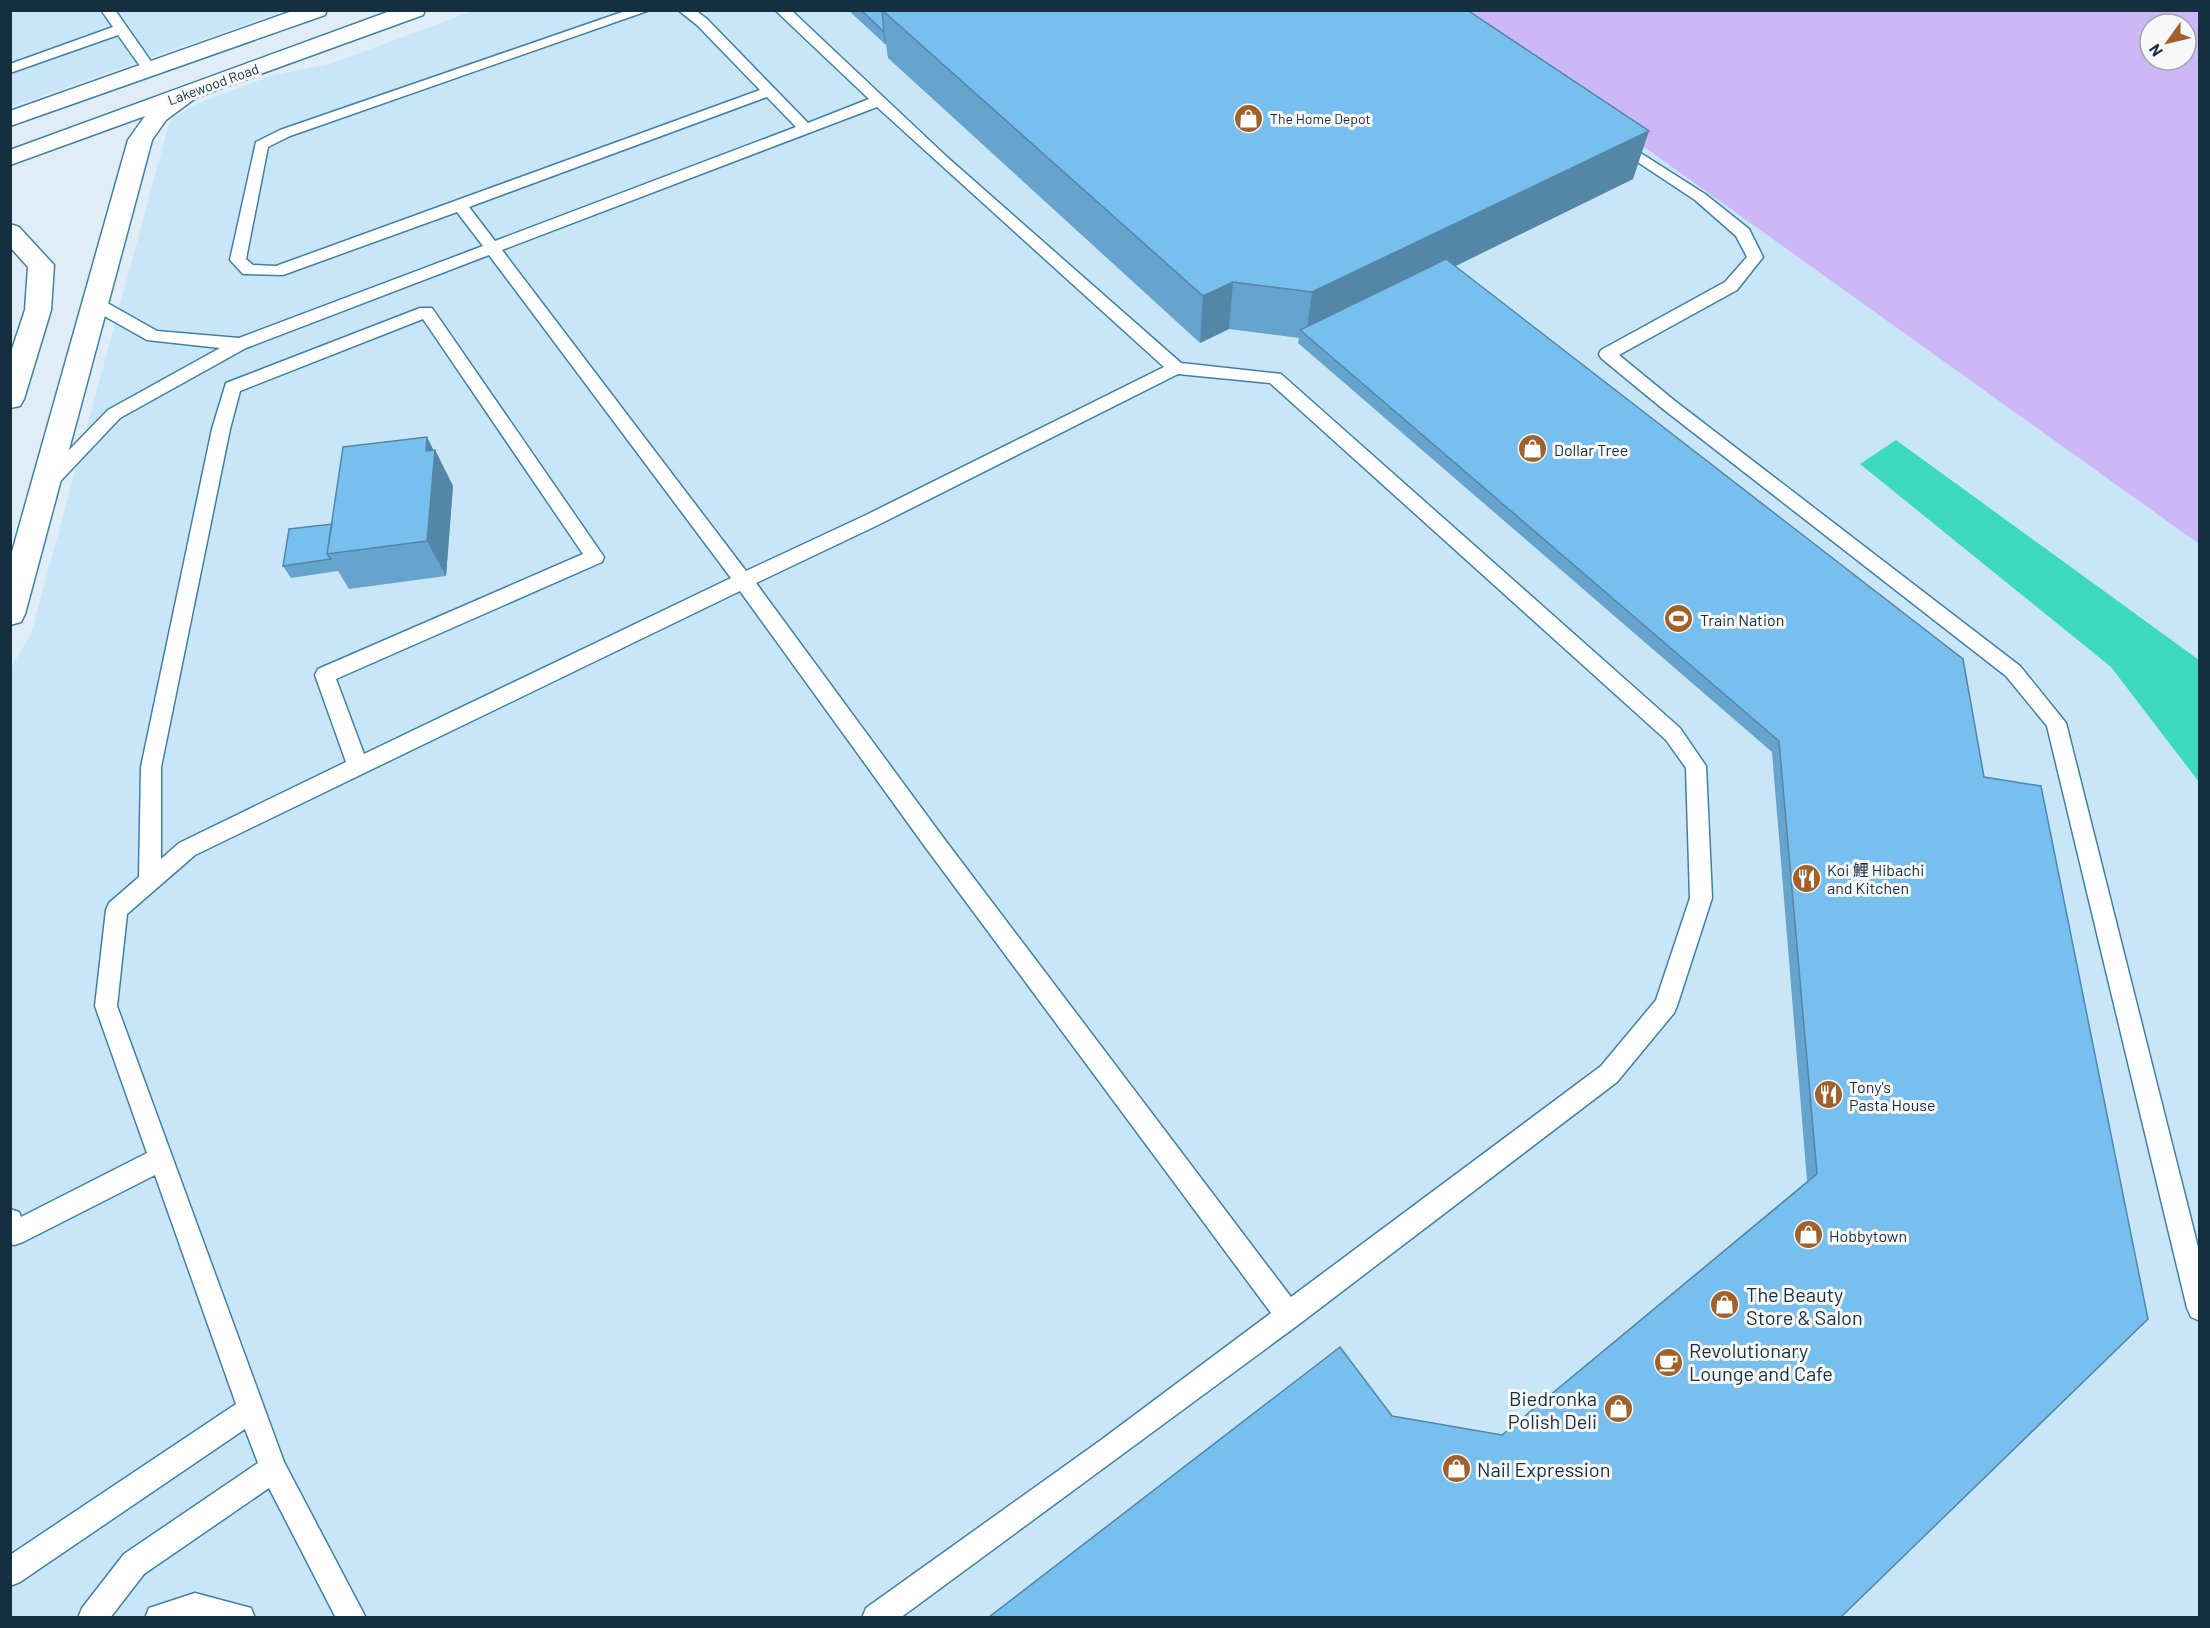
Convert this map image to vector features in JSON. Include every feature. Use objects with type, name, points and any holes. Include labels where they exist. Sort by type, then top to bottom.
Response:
[{"type":"highway","points":[[10,120],[316,10]]},
{"type":"highway","name":"Lakewood Road","points":[[10,158],[415,10]]},
{"type":"highway","points":[[10,614],[140,141],[159,115],[190,92]]},
{"type":"highway","points":[[10,232],[41,265],[38,310],[10,399]]},
{"type":"lane","points":[[108,10],[150,69]]},
{"type":"lane","points":[[643,10],[285,133],[261,145],[238,260],[249,270],[277,271],[770,91]]},
{"type":"lane","points":[[685,10],[702,22],[806,129]]},
{"type":"lane","points":[[782,10],[878,101],[1176,368]]},
{"type":"lane","points":[[10,69],[122,29]]},
{"type":"lane","points":[[46,485],[114,414],[240,344],[878,101]]},
{"type":"lane","points":[[1604,133],[1700,197],[1743,233],[1755,257],[1731,286],[1607,354],[1678,412],[2013,671],[2056,723],[2199,1308]]},
{"type":"lane","points":[[460,205],[743,580],[934,842],[1010,940],[1289,1316]]},
{"type":"lane","points":[[96,304],[153,336],[240,344]]},
{"type":"lane","points":[[150,881],[151,767],[221,429],[232,387],[426,312],[595,557],[325,675],[358,766]]},
{"type":"lane","points":[[352,1617],[273,1469],[106,1006],[117,910],[187,849],[872,520],[1176,368],[1275,378],[1673,734],[1696,766],[1701,898],[1666,1006],[1609,1074],[1110,1449],[876,1617]]},
{"type":"lane","points":[[10,1221],[14,1233],[161,1159]]},
{"type":"lane","points":[[10,1572],[250,1410]]},
{"type":"lane","points":[[92,1617],[134,1564],[273,1469]]},
{"type":"lane","points":[[159,1617],[195,1607],[241,1617]]},
{"type":"shaded area","points":[[11,10],[284,11],[11,107]]},
{"type":"shaded area","points":[[473,11],[1454,11],[2199,544],[2199,1617],[11,1617],[10,669],[31,634],[172,119],[196,104],[273,75],[330,64]]},
{"type":"shaded area","points":[[1454,11],[2199,11],[2199,544]]},
{"type":"shaded area","points":[[1896,440],[2199,660],[2199,782],[2111,667],[1860,464]]},
{"type":"building","points":[[861,10],[882,10],[884,31],[883,31]]},
{"type":"building","name":"The Home Depot","points":[[882,10],[1467,10],[1649,131],[1312,292],[1233,282],[1203,296]]},
{"type":"building","points":[[1446,259],[1963,659],[1984,777],[2041,786],[2148,1319],[1841,1617],[989,1617],[1340,1347],[1392,1416],[1502,1435],[1817,1174],[1779,741],[1300,330]]},
{"type":"building","points":[[427,437],[426,451],[435,450],[427,541],[327,554],[343,447]]},
{"type":"building","points":[[332,524],[327,554],[331,559],[283,566],[289,529]]},
{"type":"place","name":"The Home Depot","points":[[1249,118]]},
{"type":"place","name":"Dollar Tree","points":[[1533,449]]},
{"type":"place","name":"Train Nation","points":[[1679,619]]},
{"type":"place","name":"Koi 鯉 Hibachi and Kitchen","points":[[1806,878]]},
{"type":"place","name":"Tony's Pasta House","points":[[1828,1095]]},
{"type":"place","name":"Hobbytown","points":[[1808,1235]]},
{"type":"place","name":"The Beauty Store & Salon","points":[[1725,1305]]},
{"type":"place","name":"Revolutionary Lounge and Cafe","points":[[1668,1362]]},
{"type":"place","name":"Biedronka Polish Deli","points":[[1618,1409]]},
{"type":"place","name":"Nail Expression","points":[[1456,1469]]}]
